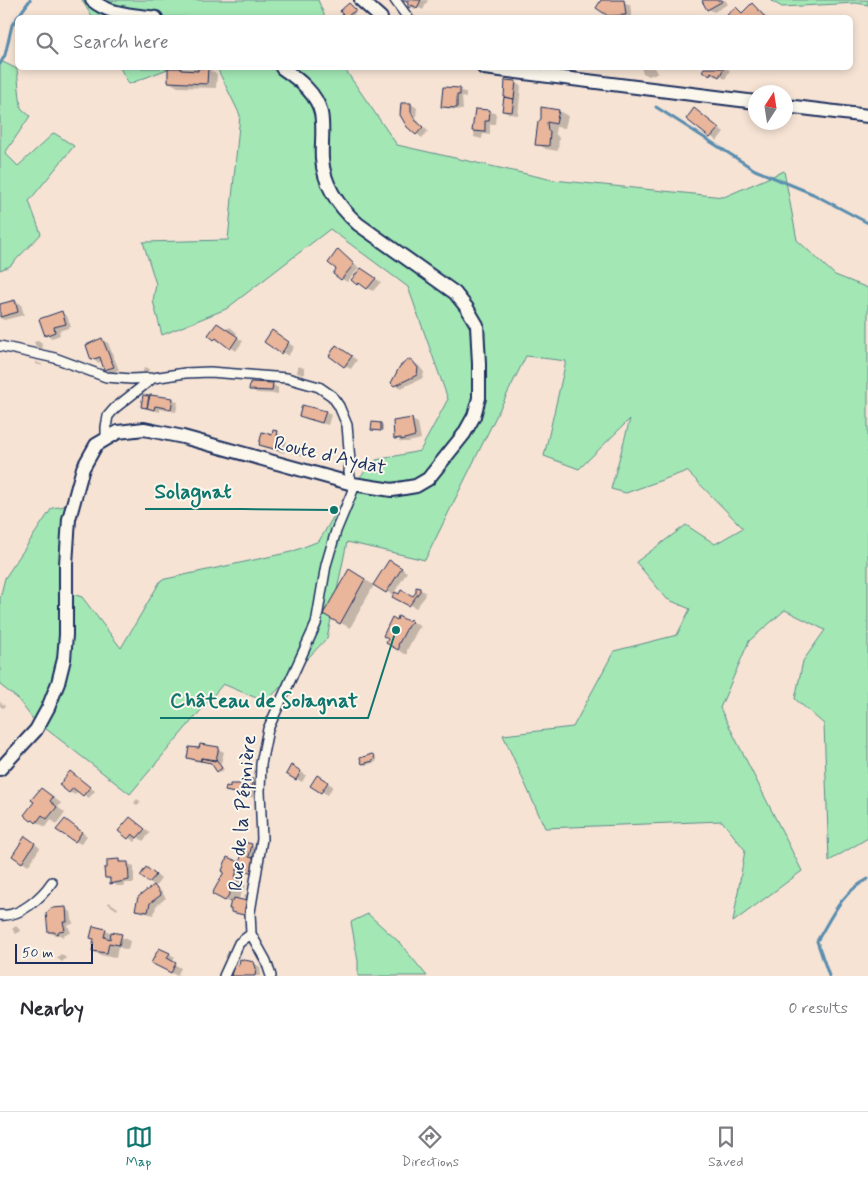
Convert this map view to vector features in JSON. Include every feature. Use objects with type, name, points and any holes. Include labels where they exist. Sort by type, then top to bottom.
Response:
[{"type":"main road","points":[[92,0],[98,5],[111,10],[139,15]]},
{"type":"main road","points":[[362,0],[378,15]]},
{"type":"main road","name":"Route d'Aydat","points":[[0,769],[36,730],[48,708],[58,683],[64,659],[66,635],[66,564],[69,519],[83,468],[96,445],[106,438],[127,430],[144,429],[183,437],[353,484],[392,490],[416,486],[428,479],[441,464],[474,416],[479,398],[477,325],[467,308],[455,294],[358,224],[336,200],[326,180],[322,160],[321,113],[317,102],[298,78],[285,70]]},
{"type":"main road","points":[[500,70],[748,101]]},
{"type":"main road","points":[[793,107],[868,116]]},
{"type":"street","points":[[395,0],[406,15]]},
{"type":"street","points":[[0,346],[55,358],[106,377],[153,378],[185,373],[210,372],[287,378],[320,387],[332,396],[339,406],[347,425],[349,472],[353,484]]},
{"type":"street","points":[[106,438],[106,427],[111,412],[153,378]]},
{"type":"street","name":"Rue de la Pépinière","points":[[271,976],[266,961],[251,934],[250,912],[262,839],[261,764],[268,729],[316,624],[326,565],[336,531],[353,490],[353,484]]},
{"type":"street","points":[[0,914],[19,912],[44,894],[52,882]]},
{"type":"street","points":[[224,976],[240,943],[251,934]]},
{"type":"green space","points":[[82,0],[318,0],[324,15],[91,15]]},
{"type":"green space","points":[[770,0],[868,0],[868,5],[856,3],[782,7]]},
{"type":"green space","points":[[0,62],[17,70],[21,108],[30,116],[5,153],[18,166],[54,133],[74,146],[29,201],[41,234],[10,266],[0,270]]},
{"type":"green space","points":[[121,70],[165,70],[129,84]]},
{"type":"green space","points":[[218,70],[345,70],[397,145],[553,180],[724,197],[784,171],[797,240],[835,275],[868,288],[868,838],[829,861],[824,724],[795,699],[803,661],[825,630],[785,610],[749,641],[720,708],[802,871],[733,922],[745,850],[722,821],[545,828],[503,735],[573,727],[614,651],[677,635],[690,609],[667,599],[636,562],[686,525],[715,544],[743,528],[687,471],[626,493],[611,489],[630,419],[579,469],[544,456],[566,361],[526,356],[425,560],[347,542],[327,638],[266,702],[223,684],[130,794],[32,718],[17,698],[0,685],[0,598],[5,578],[52,508],[65,506],[61,590],[82,597],[121,648],[161,580],[291,552],[319,541],[353,484],[376,460],[420,451],[448,399],[408,287],[330,229],[226,309],[162,335],[153,301],[156,284],[143,242],[228,240],[240,115]]},
{"type":"green space","points":[[368,914],[398,941],[427,976],[358,976],[358,961],[351,922]]},
{"type":"building","points":[[403,0],[421,0],[417,8],[412,5],[410,8],[408,3]]},
{"type":"building","points":[[601,0],[624,0],[626,15],[606,15],[596,8]]},
{"type":"building","points":[[702,1],[723,1],[707,10]]},
{"type":"building","points":[[349,3],[356,10],[349,15],[343,15],[340,11]]},
{"type":"building","points":[[752,3],[763,15],[727,15],[736,7],[742,13]]},
{"type":"building","points":[[168,70],[208,70],[207,84],[168,82]]},
{"type":"building","points":[[723,70],[719,77],[711,72],[710,75],[702,71]]},
{"type":"building","points":[[505,80],[516,81],[514,99],[504,97]]},
{"type":"building","points":[[443,87],[460,88],[460,95],[457,95],[457,108],[441,107]]},
{"type":"building","points":[[504,97],[514,99],[512,112],[502,111]]},
{"type":"building","points":[[401,103],[411,103],[411,112],[415,120],[423,127],[416,135],[407,127],[400,115]]},
{"type":"building","points":[[541,107],[559,110],[556,124],[547,122],[548,131],[550,131],[549,146],[535,145],[538,122],[541,119]]},
{"type":"building","points":[[694,108],[719,128],[710,138],[686,119]]},
{"type":"building","points":[[475,109],[490,110],[489,121],[485,121],[485,132],[472,131]]},
{"type":"building","points":[[338,249],[354,264],[341,280],[333,274],[336,269],[328,263]]},
{"type":"building","points":[[361,268],[376,278],[367,289],[351,280]]},
{"type":"building","points":[[15,300],[18,312],[0,317],[0,304]]},
{"type":"building","points":[[62,311],[66,324],[54,327],[55,332],[45,336],[39,319]]},
{"type":"building","points":[[217,323],[238,337],[230,349],[216,338],[214,340],[208,335]]},
{"type":"building","points":[[272,330],[289,342],[281,354],[264,342]]},
{"type":"building","points":[[102,338],[114,367],[104,370],[100,357],[91,360],[86,345]]},
{"type":"building","points":[[336,345],[352,356],[344,367],[329,356]]},
{"type":"building","points":[[408,360],[412,360],[418,368],[417,375],[394,386],[391,383],[400,366]]},
{"type":"building","points":[[250,382],[273,383],[272,391],[249,390]]},
{"type":"building","points":[[143,395],[149,396],[147,408],[141,407]]},
{"type":"building","points":[[150,395],[173,398],[171,409],[155,406],[154,410],[147,408]]},
{"type":"building","points":[[302,405],[326,411],[322,423],[299,416]]},
{"type":"building","points":[[412,418],[415,436],[401,440],[401,438],[394,439],[393,421]]},
{"type":"building","points":[[372,422],[381,423],[381,431],[371,430]]},
{"type":"building","points":[[273,430],[278,431],[277,436],[282,437],[278,450],[259,445],[262,432],[272,435]]},
{"type":"building","points":[[389,560],[402,568],[386,593],[373,585]]},
{"type":"building","points":[[349,569],[365,579],[340,624],[323,614]]},
{"type":"building","points":[[416,587],[420,588],[420,591],[409,606],[392,597],[395,592],[399,594],[401,590],[413,596],[416,592]]},
{"type":"building","points":[[398,616],[408,621],[410,619],[412,622],[409,624],[398,645],[398,650],[386,643],[388,639],[383,636],[392,617],[397,620]]},
{"type":"building","points":[[200,744],[219,747],[216,760],[201,758],[201,761],[187,758],[189,747],[199,748]]},
{"type":"building","points":[[372,754],[375,756],[373,761],[362,764],[360,758]]},
{"type":"building","points":[[201,758],[215,761],[216,759],[222,768],[217,772],[211,763],[201,761]]},
{"type":"building","points":[[291,765],[301,771],[296,780],[286,774]]},
{"type":"building","points":[[70,771],[90,787],[83,796],[73,788],[69,793],[59,785]]},
{"type":"building","points":[[317,775],[328,782],[321,793],[310,786]]},
{"type":"building","points":[[245,779],[253,779],[249,796],[225,791],[226,786],[230,787],[230,784],[244,784]]},
{"type":"building","points":[[41,788],[53,797],[50,801],[57,807],[47,819],[42,815],[36,823],[24,815],[34,802],[31,800]]},
{"type":"building","points":[[130,817],[145,829],[137,838],[132,834],[128,839],[118,831]]},
{"type":"building","points":[[65,819],[82,832],[75,842],[56,830]]},
{"type":"building","points":[[25,836],[35,843],[22,863],[12,856]]},
{"type":"building","points":[[240,841],[252,844],[249,857],[254,858],[252,873],[237,867],[242,855]]},
{"type":"building","points":[[227,857],[239,862],[235,878],[238,880],[225,901],[212,894],[224,872],[222,871]]},
{"type":"building","points":[[119,859],[119,862],[128,862],[129,880],[110,884],[110,878],[105,878],[104,868],[107,868],[107,860]]},
{"type":"building","points":[[146,867],[156,875],[149,883],[140,876]]},
{"type":"building","points":[[154,885],[161,895],[150,903],[148,912],[135,910],[138,897]]},
{"type":"building","points":[[234,898],[247,901],[244,915],[231,912],[231,909],[229,909],[231,900],[233,901]]},
{"type":"building","points":[[66,907],[67,922],[63,922],[65,930],[59,931],[57,934],[48,932],[46,913],[52,908]]},
{"type":"building","points":[[93,926],[106,929],[104,937],[110,939],[111,932],[122,934],[119,945],[109,943],[107,953],[92,951],[94,939],[90,938]]},
{"type":"building","points":[[159,948],[170,953],[167,958],[176,963],[171,973],[151,963]]},
{"type":"building","points":[[240,959],[254,962],[256,968],[255,976],[231,976],[234,963],[239,965]]},
{"type":"waterway","points":[[19,15],[30,0]]},
{"type":"waterway","points":[[0,64],[5,55],[12,25],[15,21]]},
{"type":"waterway","points":[[656,107],[755,170],[813,194],[868,223]]},
{"type":"waterway","points":[[829,976],[817,941],[844,898],[868,879]]},
{"type":"place","name":"Solagnat","points":[[334,510]]},
{"type":"place","name":"Château de Solagnat","points":[[396,630]]}]
